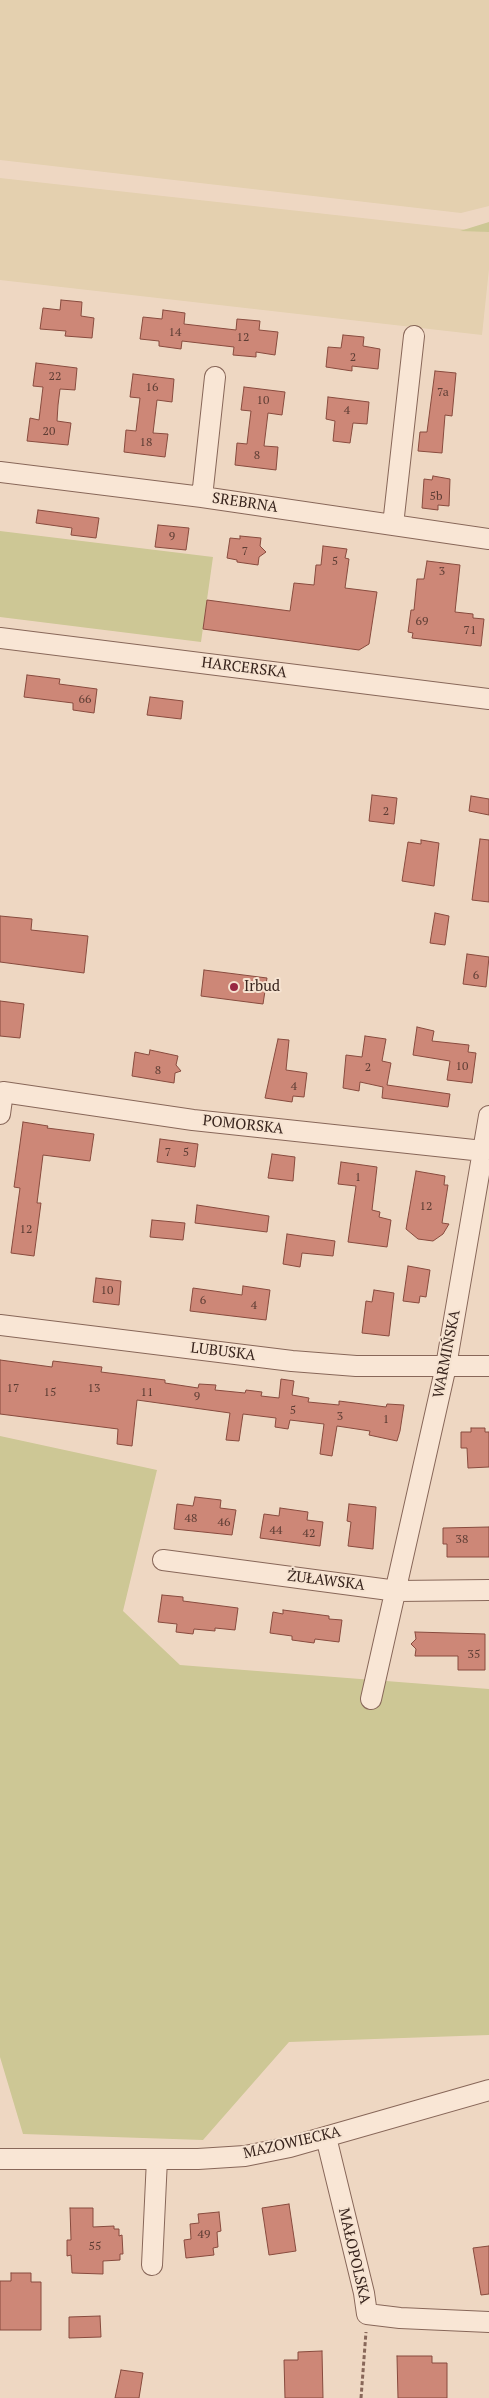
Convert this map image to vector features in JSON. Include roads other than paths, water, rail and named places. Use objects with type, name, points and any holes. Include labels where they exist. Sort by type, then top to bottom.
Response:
[{"type":"street","points":[[393,525],[414,336]]},
{"type":"street","points":[[202,497],[214,377]]},
{"type":"street","name":"SREBRNA","points":[[0,472],[202,497],[489,539]]},
{"type":"street","name":"HARCERSKA","points":[[0,638],[489,699]]},
{"type":"street","name":"POMORSKA","points":[[0,1114],[3,1092],[193,1120],[483,1151]]},
{"type":"street","name":"WARMIŃSKA","points":[[371,1699],[446,1366],[488,1122]]},
{"type":"street","name":"LUBUSKA","points":[[0,1324],[292,1361],[356,1366],[489,1366]]},
{"type":"street","name":"ŻUŁAWSKA","points":[[163,1560],[396,1590],[489,1590]]},
{"type":"street","name":"MAZOWIECKA","points":[[0,2159],[157,2159],[245,2156],[290,2147],[489,2090]]},
{"type":"street","name":"MAŁOPOLSKA","points":[[326,2137],[364,2293],[367,2314],[400,2318],[489,2322]]},
{"type":"street","points":[[152,2265],[157,2159]]},
{"type":"place","name":"Irbud","points":[[234,987]]}]
